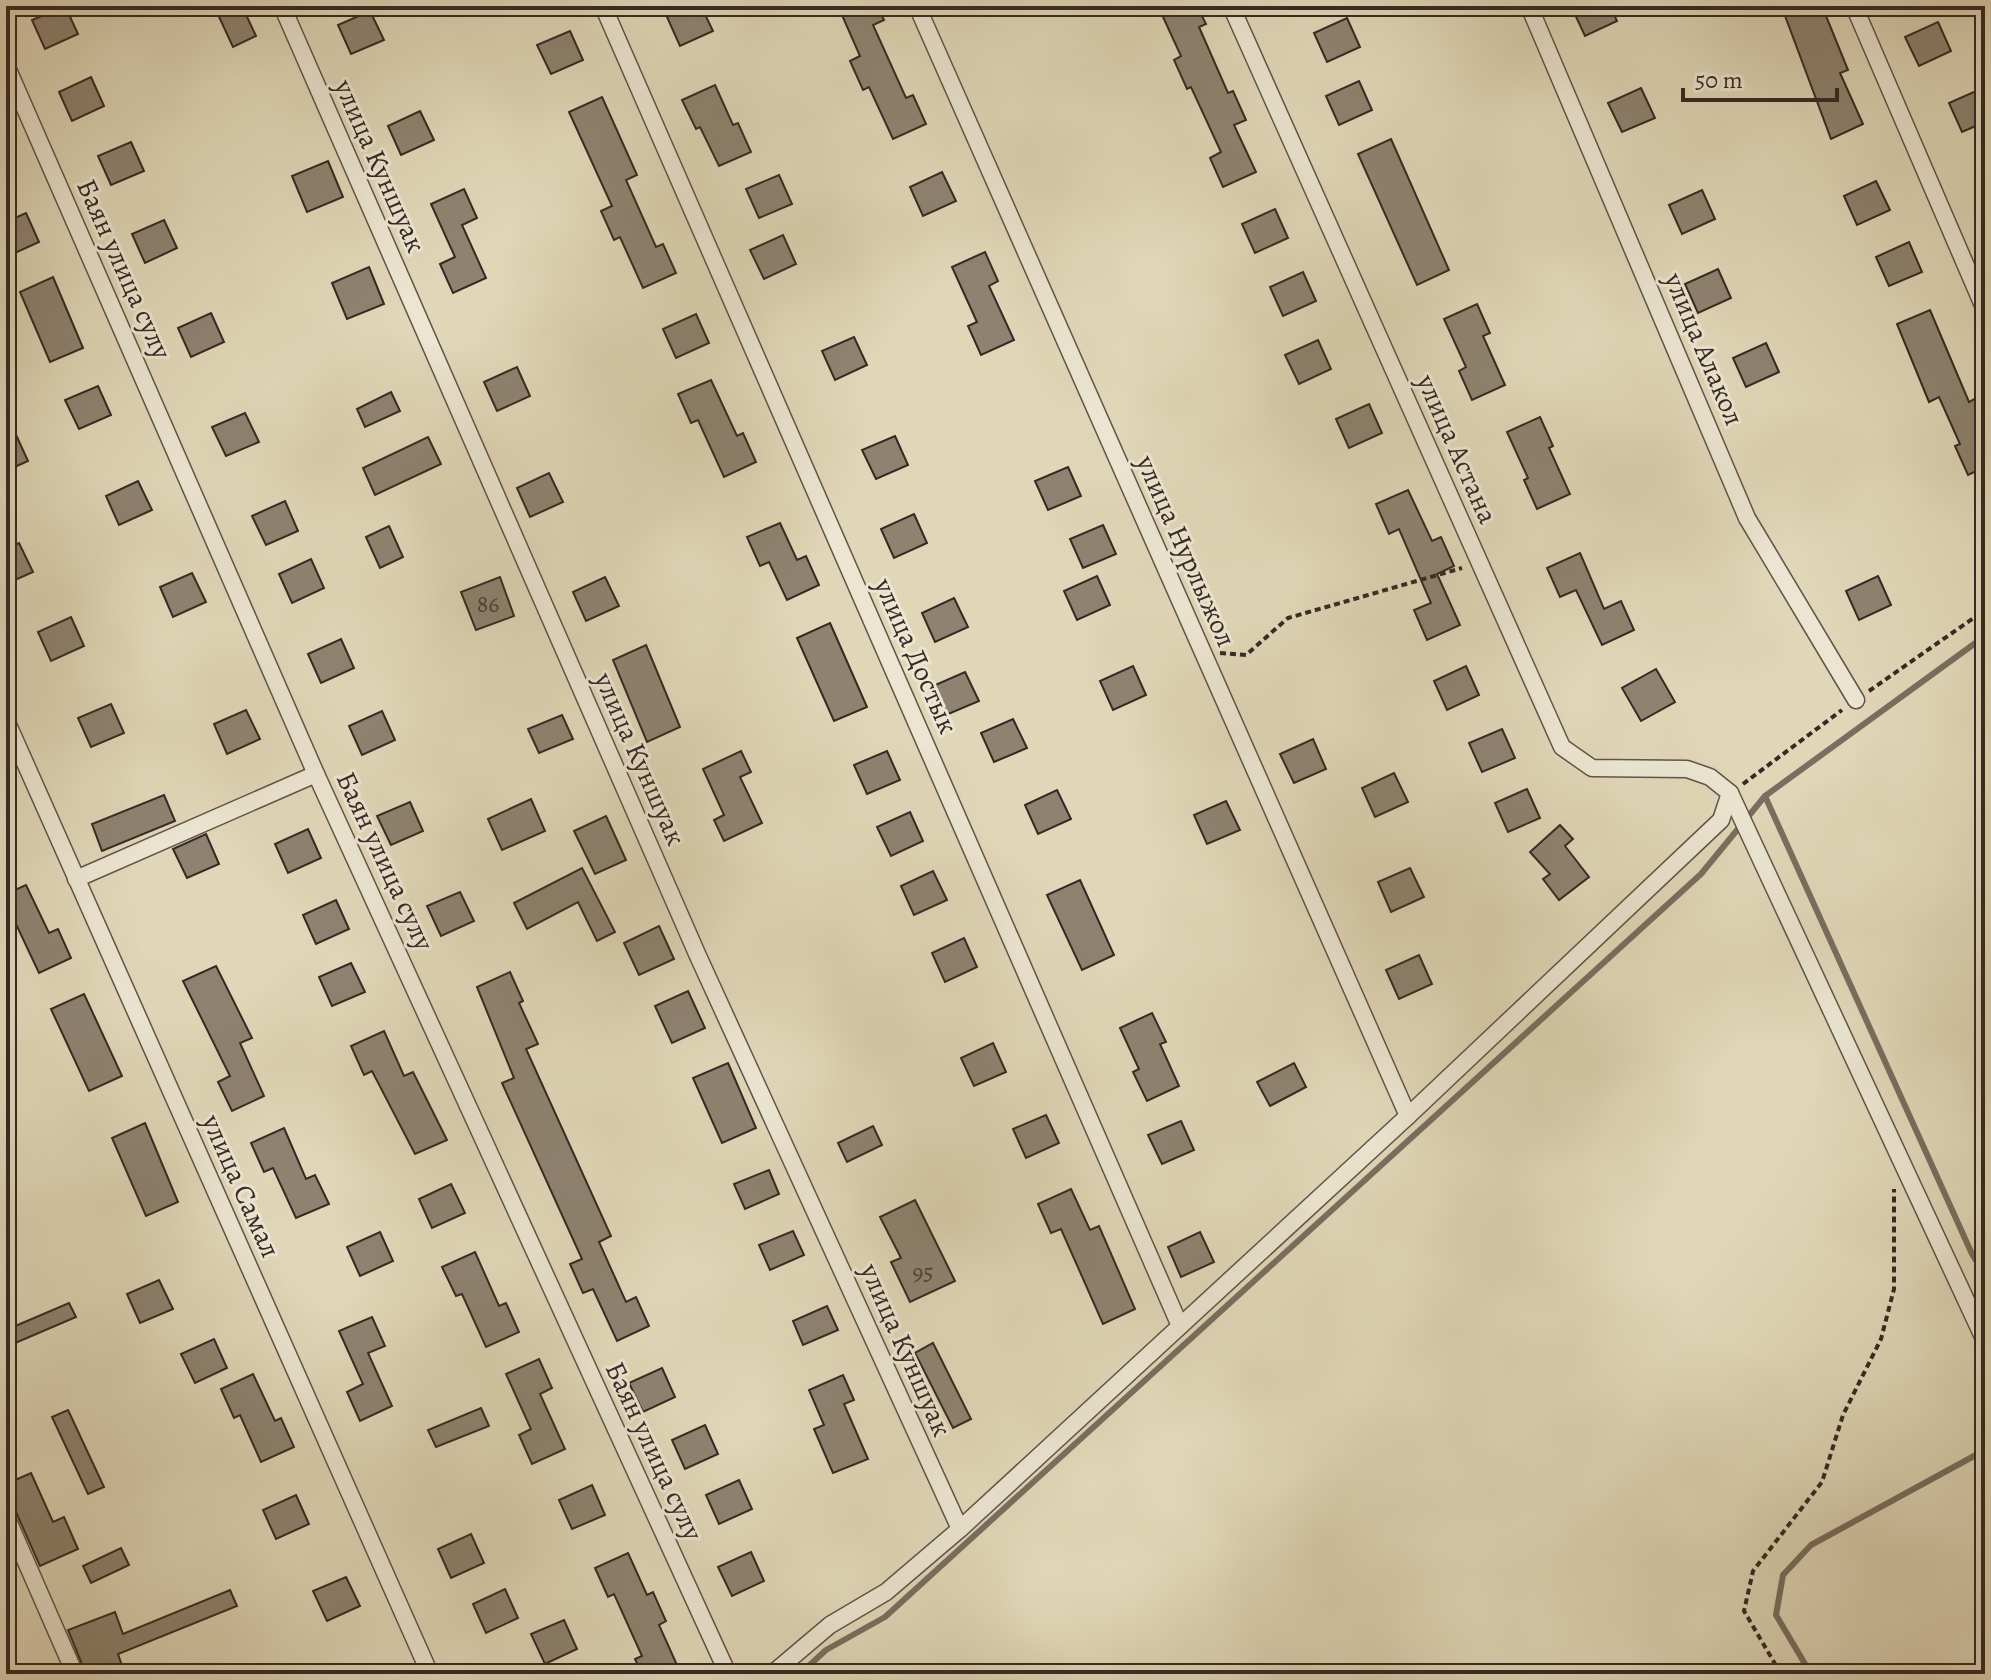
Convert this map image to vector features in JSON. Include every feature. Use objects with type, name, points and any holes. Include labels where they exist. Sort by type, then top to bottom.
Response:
[{"type":"street","name":"улица Куншуак","points":[[282,6],[698,956],[960,1529]]},
{"type":"street","name":"улица Достык","points":[[603,6],[1180,1326]]},
{"type":"street","name":"улица Нурлыжол","points":[[917,6],[1408,1116]]},
{"type":"street","name":"улица Астана","points":[[1231,6],[1562,747],[1592,768],[1687,769],[1710,777],[1730,793]]},
{"type":"street","name":"улица Алакол","points":[[1529,6],[1747,518],[1856,700]]},
{"type":"street","points":[[1854,6],[1985,310]]},
{"type":"street","name":"Баян улица сулу","points":[[6,65],[316,774],[728,1674]]},
{"type":"street","name":"улица Самал","points":[[6,720],[430,1674]]},
{"type":"street","points":[[76,879],[316,774]]},
{"type":"street","points":[[772,1674],[830,1625],[886,1592],[960,1529],[1408,1116],[1721,820],[1730,793]]},
{"type":"street","points":[[1730,793],[1985,1341]]},
{"type":"street","points":[[6,1516],[75,1674]]},
{"type":"path","points":[[1203,652],[1246,655],[1288,618],[1480,563]]},
{"type":"path","points":[[1781,1674],[1744,1611],[1753,1571],[1822,1482],[1843,1415],[1881,1339],[1894,1289],[1894,1181]]},
{"type":"building","points":[[65,6],[78,34],[45,49],[32,20]]},
{"type":"building","points":[[214,6],[242,6],[256,36],[233,47]]},
{"type":"building","points":[[691,6],[701,6],[713,31],[680,46],[667,17]]},
{"type":"building","points":[[838,6],[877,6],[884,20],[873,25],[906,98],[913,95],[926,124],[893,139],[869,87],[863,90],[850,61],[860,56]]},
{"type":"building","points":[[1158,6],[1197,6],[1206,24],[1199,27],[1228,93],[1233,91],[1246,120],[1234,125],[1256,172],[1223,187],[1210,158],[1221,152],[1191,87],[1187,89],[1174,60],[1181,56]]},
{"type":"building","points":[[1571,6],[1610,6],[1617,21],[1585,36]]},
{"type":"building","points":[[1801,6],[1822,6],[1848,70],[1840,73],[1863,124],[1831,139],[1784,13]]},
{"type":"building","points":[[370,11],[384,40],[351,54],[338,25]]},
{"type":"building","points":[[1347,18],[1360,47],[1327,62],[1314,33]]},
{"type":"building","points":[[1938,22],[1951,51],[1919,66],[1905,37]]},
{"type":"building","points":[[570,31],[583,60],[551,74],[537,45]]},
{"type":"building","points":[[91,77],[104,106],[72,121],[59,92]]},
{"type":"building","points":[[1359,81],[1372,110],[1339,125],[1326,96]]},
{"type":"building","points":[[715,85],[733,125],[738,123],[751,152],[719,166],[700,127],[696,129],[682,100]]},
{"type":"building","points":[[1985,87],[1985,122],[1962,132],[1949,103]]},
{"type":"building","points":[[1641,88],[1655,118],[1622,132],[1608,103]]},
{"type":"building","points":[[602,97],[637,175],[626,180],[656,247],[663,244],[676,273],[643,288],[620,237],[614,240],[601,211],[612,206],[569,112]]},
{"type":"building","points":[[420,111],[434,140],[401,155],[388,126]]},
{"type":"building","points":[[1391,139],[1449,270],[1417,285],[1358,154]]},
{"type":"building","points":[[131,142],[144,171],[111,185],[98,156]]},
{"type":"building","points":[[328,161],[343,197],[307,212],[292,176]]},
{"type":"building","points":[[942,172],[956,201],[923,216],[910,187]]},
{"type":"building","points":[[779,175],[792,204],[759,218],[746,189]]},
{"type":"building","points":[[1876,181],[1890,210],[1857,225],[1844,196]]},
{"type":"building","points":[[464,189],[477,218],[462,225],[486,278],[453,293],[440,264],[455,257],[431,204]]},
{"type":"building","points":[[1702,190],[1715,219],[1682,234],[1669,205]]},
{"type":"building","points":[[1275,209],[1288,238],[1255,253],[1242,224]]},
{"type":"building","points":[[26,213],[39,242],[6,257],[6,222]]},
{"type":"building","points":[[164,220],[177,248],[145,263],[132,234]]},
{"type":"building","points":[[783,235],[796,264],[764,279],[750,250]]},
{"type":"building","points":[[1909,242],[1922,272],[1889,286],[1876,257]]},
{"type":"building","points":[[985,252],[998,281],[989,286],[1014,340],[981,355],[968,326],[977,322],[952,267]]},
{"type":"building","points":[[369,267],[384,304],[347,319],[332,283]]},
{"type":"building","points":[[1718,269],[1731,298],[1698,313],[1685,284]]},
{"type":"building","points":[[1303,272],[1316,301],[1283,316],[1270,287]]},
{"type":"building","points":[[53,277],[83,348],[50,362],[20,292]]},
{"type":"building","points":[[1477,304],[1490,333],[1483,336],[1505,385],[1472,400],[1459,371],[1466,367],[1444,319]]},
{"type":"building","points":[[1930,310],[1969,402],[1978,397],[1985,413],[1985,467],[1968,475],[1955,446],[1960,444],[1939,397],[1929,402],[1897,324]]},
{"type":"building","points":[[211,313],[224,342],[191,357],[178,328]]},
{"type":"building","points":[[696,314],[709,343],[676,358],[663,329]]},
{"type":"building","points":[[854,337],[867,365],[835,380],[822,351]]},
{"type":"building","points":[[1318,340],[1331,369],[1299,384],[1285,355]]},
{"type":"building","points":[[1766,343],[1779,372],[1746,387],[1733,358]]},
{"type":"building","points":[[517,367],[530,396],[497,411],[484,382]]},
{"type":"building","points":[[711,380],[737,436],[743,433],[756,462],[724,477],[698,420],[691,423],[678,394]]},
{"type":"building","points":[[98,386],[111,415],[79,429],[65,400]]},
{"type":"building","points":[[391,392],[400,411],[365,427],[357,409]]},
{"type":"building","points":[[1369,404],[1382,433],[1349,448],[1336,419]]},
{"type":"building","points":[[6,413],[28,461],[6,471]]},
{"type":"building","points":[[245,413],[259,442],[226,456],[212,427]]},
{"type":"building","points":[[1540,417],[1553,446],[1549,448],[1570,494],[1537,509],[1524,480],[1528,478],[1507,432]]},
{"type":"building","points":[[895,436],[908,465],[876,479],[862,450]]},
{"type":"building","points":[[428,437],[441,464],[375,495],[363,468]]},
{"type":"building","points":[[1068,467],[1081,496],[1048,510],[1035,481]]},
{"type":"building","points":[[549,473],[563,502],[530,517],[517,488]]},
{"type":"building","points":[[138,481],[152,510],[119,525],[106,496]]},
{"type":"building","points":[[1408,490],[1432,541],[1441,537],[1454,566],[1437,574],[1460,625],[1427,640],[1414,610],[1431,603],[1399,529],[1389,534],[1376,504]]},
{"type":"building","points":[[285,501],[298,531],[266,545],[252,516]]},
{"type":"building","points":[[914,514],[927,543],[894,558],[881,529]]},
{"type":"building","points":[[780,523],[797,560],[806,556],[819,585],[787,600],[769,562],[760,566],[747,537]]},
{"type":"building","points":[[1103,525],[1116,554],[1083,568],[1070,539]]},
{"type":"building","points":[[389,526],[403,557],[380,568],[366,537]]},
{"type":"building","points":[[19,543],[33,572],[6,584],[6,549]]},
{"type":"building","points":[[1580,553],[1604,609],[1621,601],[1634,630],[1602,645],[1576,590],[1560,597],[1547,568]]},
{"type":"building","points":[[311,559],[324,588],[292,603],[279,574]]},
{"type":"building","points":[[192,573],[206,602],[173,617],[160,587]]},
{"type":"building","points":[[1097,576],[1110,605],[1077,620],[1064,591]]},
{"type":"building","points":[[1878,576],[1891,605],[1859,620],[1846,591]]},
{"type":"building","points":[[500,577],[514,616],[476,630],[461,592]]},
{"type":"building","points":[[605,577],[619,606],[586,621],[573,592]]},
{"type":"building","points":[[954,598],[968,627],[935,642],[922,613]]},
{"type":"building","points":[[71,617],[84,646],[51,661],[38,632]]},
{"type":"building","points":[[830,623],[867,707],[834,721],[797,638]]},
{"type":"building","points":[[341,639],[354,668],[321,683],[308,654]]},
{"type":"building","points":[[646,645],[680,727],[647,742],[613,660]]},
{"type":"building","points":[[1133,666],[1146,695],[1113,710],[1100,681]]},
{"type":"building","points":[[1466,666],[1479,695],[1447,710],[1434,681]]},
{"type":"building","points":[[1656,669],[1675,702],[1641,721],[1622,688]]},
{"type":"building","points":[[965,672],[979,701],[946,715],[933,686]]},
{"type":"building","points":[[111,704],[124,733],[91,747],[78,718]]},
{"type":"building","points":[[246,710],[260,739],[227,754],[214,724]]},
{"type":"building","points":[[382,711],[395,740],[362,755],[349,726]]},
{"type":"building","points":[[562,715],[573,739],[539,753],[528,729]]},
{"type":"building","points":[[1013,719],[1027,748],[994,762],[981,733]]},
{"type":"building","points":[[1502,729],[1515,758],[1482,772],[1469,743]]},
{"type":"building","points":[[1313,739],[1326,769],[1294,783],[1280,754]]},
{"type":"building","points":[[741,751],[751,772],[740,777],[762,823],[724,841],[714,820],[724,815],[703,769]]},
{"type":"building","points":[[887,751],[900,780],[867,794],[854,765]]},
{"type":"building","points":[[1394,773],[1408,802],[1375,817],[1362,788]]},
{"type":"building","points":[[1527,789],[1540,818],[1508,832],[1495,803]]},
{"type":"building","points":[[1057,790],[1071,819],[1038,834],[1025,805]]},
{"type":"building","points":[[164,795],[175,821],[102,851],[92,824]]},
{"type":"building","points":[[531,799],[545,831],[502,850],[488,819]]},
{"type":"building","points":[[1226,801],[1240,830],[1207,844],[1194,815]]},
{"type":"building","points":[[410,802],[423,831],[391,845],[377,816]]},
{"type":"building","points":[[910,812],[923,841],[891,856],[877,827]]},
{"type":"building","points":[[606,816],[626,860],[595,874],[574,831]]},
{"type":"building","points":[[1560,825],[1573,839],[1565,846],[1589,877],[1559,900],[1543,879],[1550,874],[1530,852]]},
{"type":"building","points":[[308,829],[321,858],[288,873],[275,844]]},
{"type":"building","points":[[206,834],[219,864],[187,878],[173,849]]},
{"type":"building","points":[[582,868],[615,932],[597,941],[578,902],[527,929],[514,903]]},
{"type":"building","points":[[1410,868],[1424,897],[1391,912],[1378,882]]},
{"type":"building","points":[[933,871],[947,900],[914,915],[901,886]]},
{"type":"building","points":[[1080,880],[1114,955],[1082,970],[1047,895]]},
{"type":"building","points":[[26,885],[49,933],[58,929],[71,958],[39,973],[16,924],[6,929],[6,894]]},
{"type":"building","points":[[460,892],[474,921],[441,936],[427,906]]},
{"type":"building","points":[[336,900],[349,929],[316,944],[303,915]]},
{"type":"building","points":[[659,926],[674,959],[639,975],[624,943]]},
{"type":"building","points":[[964,938],[977,967],[945,982],[932,953]]},
{"type":"building","points":[[1419,955],[1432,984],[1399,999],[1386,970]]},
{"type":"building","points":[[351,963],[365,992],[332,1006],[319,977]]},
{"type":"building","points":[[216,966],[252,1038],[240,1043],[264,1096],[232,1111],[218,1082],[230,1076],[183,981]]},
{"type":"building","points":[[510,972],[523,1001],[519,1003],[538,1044],[526,1049],[611,1236],[599,1242],[626,1302],[636,1297],[649,1326],[617,1341],[593,1289],[583,1293],[570,1264],[582,1259],[502,1083],[514,1078],[477,987]]},
{"type":"building","points":[[688,991],[705,1028],[672,1043],[655,1006]]},
{"type":"building","points":[[84,994],[122,1076],[89,1091],[51,1009]]},
{"type":"building","points":[[1152,1013],[1166,1042],[1160,1044],[1179,1086],[1147,1101],[1133,1072],[1139,1069],[1120,1028]]},
{"type":"building","points":[[384,1031],[404,1076],[413,1072],[447,1140],[415,1154],[372,1071],[364,1075],[351,1046]]},
{"type":"building","points":[[993,1043],[1006,1072],[974,1086],[961,1058]]},
{"type":"building","points":[[728,1063],[756,1128],[722,1143],[693,1078]]},
{"type":"building","points":[[1294,1063],[1306,1087],[1270,1106],[1257,1082]]},
{"type":"building","points":[[1046,1115],[1059,1143],[1026,1158],[1013,1129]]},
{"type":"building","points":[[1181,1121],[1194,1150],[1162,1164],[1148,1135]]},
{"type":"building","points":[[145,1123],[178,1202],[146,1216],[112,1138]]},
{"type":"building","points":[[873,1126],[882,1145],[847,1162],[838,1143]]},
{"type":"building","points":[[284,1128],[306,1179],[315,1175],[329,1204],[296,1218],[273,1168],[264,1172],[251,1143]]},
{"type":"building","points":[[769,1170],[779,1194],[745,1209],[734,1184]]},
{"type":"building","points":[[451,1184],[465,1213],[432,1228],[419,1199]]},
{"type":"building","points":[[1071,1189],[1090,1230],[1099,1226],[1135,1309],[1103,1324],[1061,1229],[1051,1233],[1038,1204]]},
{"type":"building","points":[[915,1200],[955,1281],[910,1302],[891,1262],[901,1258],[880,1217]]},
{"type":"building","points":[[793,1231],[804,1255],[770,1270],[759,1245]]},
{"type":"building","points":[[380,1232],[393,1261],[360,1276],[347,1247]]},
{"type":"building","points":[[1200,1232],[1214,1262],[1181,1277],[1168,1247]]},
{"type":"building","points":[[475,1252],[499,1306],[506,1303],[519,1332],[486,1347],[462,1294],[456,1296],[442,1267]]},
{"type":"building","points":[[159,1280],[173,1309],[140,1323],[127,1294]]},
{"type":"building","points":[[69,1303],[76,1317],[6,1347],[6,1330]]},
{"type":"building","points":[[827,1306],[838,1330],[803,1345],[793,1321]]},
{"type":"building","points":[[372,1317],[385,1346],[368,1353],[392,1406],[360,1421],[347,1392],[363,1384],[339,1331]]},
{"type":"building","points":[[214,1339],[227,1368],[195,1383],[181,1354]]},
{"type":"building","points":[[933,1343],[971,1419],[953,1428],[915,1353]]},
{"type":"building","points":[[539,1359],[552,1388],[540,1394],[565,1449],[532,1464],[519,1435],[531,1429],[506,1374]]},
{"type":"building","points":[[662,1368],[675,1397],[643,1412],[629,1383]]},
{"type":"building","points":[[253,1374],[275,1421],[281,1418],[294,1447],[261,1462],[240,1415],[234,1418],[221,1389]]},
{"type":"building","points":[[843,1375],[854,1400],[844,1404],[868,1459],[833,1473],[814,1429],[824,1425],[809,1390]]},
{"type":"building","points":[[481,1408],[489,1426],[436,1447],[428,1430]]},
{"type":"building","points":[[68,1410],[104,1487],[88,1494],[52,1417]]},
{"type":"building","points":[[705,1425],[718,1454],[685,1469],[672,1440]]},
{"type":"building","points":[[31,1473],[53,1522],[64,1517],[78,1549],[40,1566],[16,1512],[6,1505],[6,1484]]},
{"type":"building","points":[[739,1480],[752,1509],[719,1524],[706,1495]]},
{"type":"building","points":[[592,1485],[605,1515],[572,1529],[559,1500]]},
{"type":"building","points":[[296,1495],[309,1524],[276,1539],[263,1510]]},
{"type":"building","points":[[471,1534],[484,1563],[451,1578],[438,1549]]},
{"type":"building","points":[[121,1548],[129,1565],[91,1583],[83,1566]]},
{"type":"building","points":[[751,1552],[764,1581],[732,1596],[718,1567]]},
{"type":"building","points":[[628,1553],[647,1595],[653,1592],[666,1621],[659,1625],[681,1674],[642,1674],[635,1659],[642,1656],[614,1594],[608,1597],[595,1568]]},
{"type":"building","points":[[346,1577],[360,1606],[327,1621],[313,1591]]},
{"type":"building","points":[[505,1589],[518,1618],[486,1633],[473,1604]]},
{"type":"building","points":[[230,1590],[237,1606],[118,1654],[125,1674],[86,1674],[68,1630],[115,1612],[123,1634]]},
{"type":"building","points":[[564,1620],[577,1649],[545,1664],[531,1634]]},
{"type":"waterway","points":[[800,1674],[826,1650],[885,1617],[1701,874],[1765,796],[1985,636]]},
{"type":"waterway","points":[[1765,796],[1972,1254],[1985,1275]]},
{"type":"waterway","points":[[1811,1674],[1776,1615],[1783,1575],[1811,1545],[1985,1450]]}]
